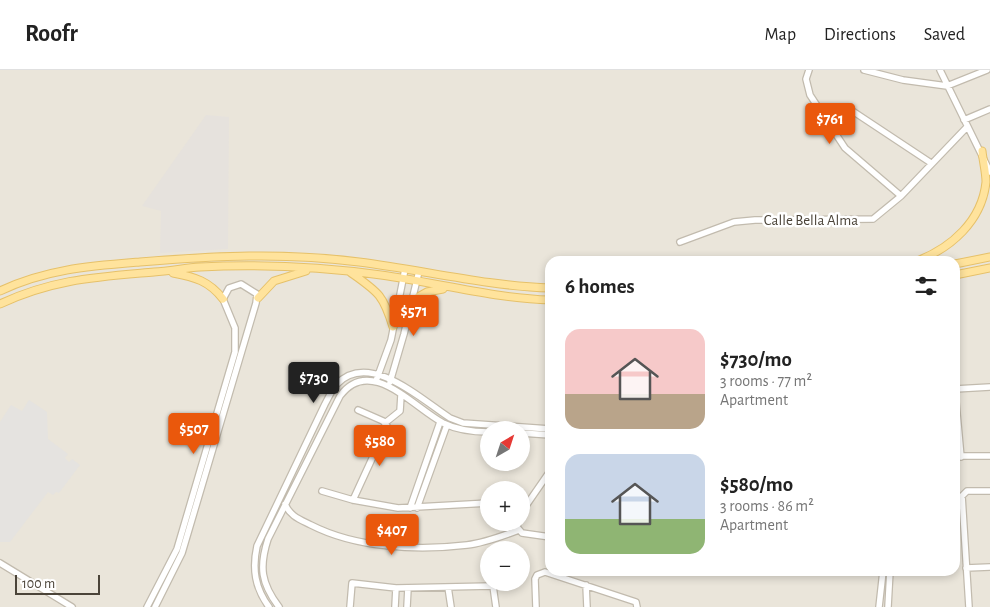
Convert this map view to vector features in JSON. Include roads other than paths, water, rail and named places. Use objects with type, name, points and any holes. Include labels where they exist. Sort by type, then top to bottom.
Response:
[{"type":"main road","points":[[982,151],[990,155]]},
{"type":"main road","points":[[929,256],[954,241],[976,214],[984,196],[986,180],[982,151]]},
{"type":"main road","points":[[0,291],[42,273],[229,254],[295,256],[405,269],[499,284],[545,288]]},
{"type":"main road","points":[[960,263],[990,257]]},
{"type":"main road","points":[[0,304],[23,293],[74,279],[198,267],[232,266],[286,267],[350,272],[416,281],[505,297],[545,300]]},
{"type":"main road","points":[[960,274],[990,268]]},
{"type":"main road","points":[[258,298],[274,281],[286,276],[313,270]]},
{"type":"main road","points":[[165,271],[201,280],[207,283],[223,299]]},
{"type":"main road","points":[[350,272],[379,293],[387,307],[393,328]]},
{"type":"main road","points":[[411,301],[427,292],[453,288]]},
{"type":"street","points":[[809,70],[806,79],[810,95],[845,148],[901,196]]},
{"type":"street","points":[[864,70],[888,73],[948,86],[977,72],[986,70]]},
{"type":"street","points":[[940,70],[967,127],[982,151],[990,172]]},
{"type":"street","points":[[848,108],[931,162]]},
{"type":"street","points":[[964,120],[990,109]]},
{"type":"street","name":"Calle Bella Alma","points":[[680,242],[734,222],[748,220],[873,219],[901,196],[931,162],[967,127]]},
{"type":"street","points":[[376,381],[391,340],[405,269]]},
{"type":"street","points":[[388,387],[419,272]]},
{"type":"street","points":[[147,607],[177,549],[234,352],[235,328],[223,299],[229,288],[241,284],[254,290],[258,298],[182,553],[155,607]]},
{"type":"street","points":[[391,340],[401,344]]},
{"type":"street","points":[[268,607],[258,588],[255,557],[257,546],[334,387],[344,378],[358,372],[379,374],[390,379],[450,418],[463,423],[545,429]]},
{"type":"street","points":[[279,607],[263,580],[263,552],[285,504],[340,396],[348,385],[359,380],[376,381],[401,395],[440,422],[464,430],[480,431]]},
{"type":"street","points":[[960,390],[990,387]]},
{"type":"street","points":[[385,424],[400,411],[401,395]]},
{"type":"street","points":[[358,410],[385,424]]},
{"type":"street","points":[[414,508],[440,422]]},
{"type":"street","points":[[353,500],[386,430],[385,424]]},
{"type":"street","points":[[414,508],[447,425]]},
{"type":"street","points":[[530,434],[545,435]]},
{"type":"street","points":[[960,457],[990,456]]},
{"type":"street","points":[[530,500],[545,478]]},
{"type":"street","points":[[322,491],[353,500],[414,508],[480,504]]},
{"type":"street","points":[[968,607],[962,496],[966,491],[990,491]]},
{"type":"street","points":[[285,504],[293,516],[323,531],[350,541],[392,545],[468,545],[516,531]]},
{"type":"street","points":[[520,531],[522,533],[545,536]]},
{"type":"street","points":[[0,563],[72,607]]},
{"type":"street","points":[[966,568],[990,566]]},
{"type":"street","points":[[536,607],[535,579],[542,572],[545,573]]},
{"type":"street","points":[[556,576],[636,602],[637,607]]},
{"type":"street","points":[[879,607],[882,576]]},
{"type":"street","points":[[888,607],[890,576]]},
{"type":"street","points":[[350,607],[352,582],[396,588],[493,586],[496,607]]},
{"type":"street","points":[[586,585],[587,607]]},
{"type":"street","points":[[448,587],[451,607]]},
{"type":"street","points":[[395,607],[396,588]]},
{"type":"street","points":[[407,607],[408,588]]},
{"type":"street","points":[[629,600],[630,607]]}]
